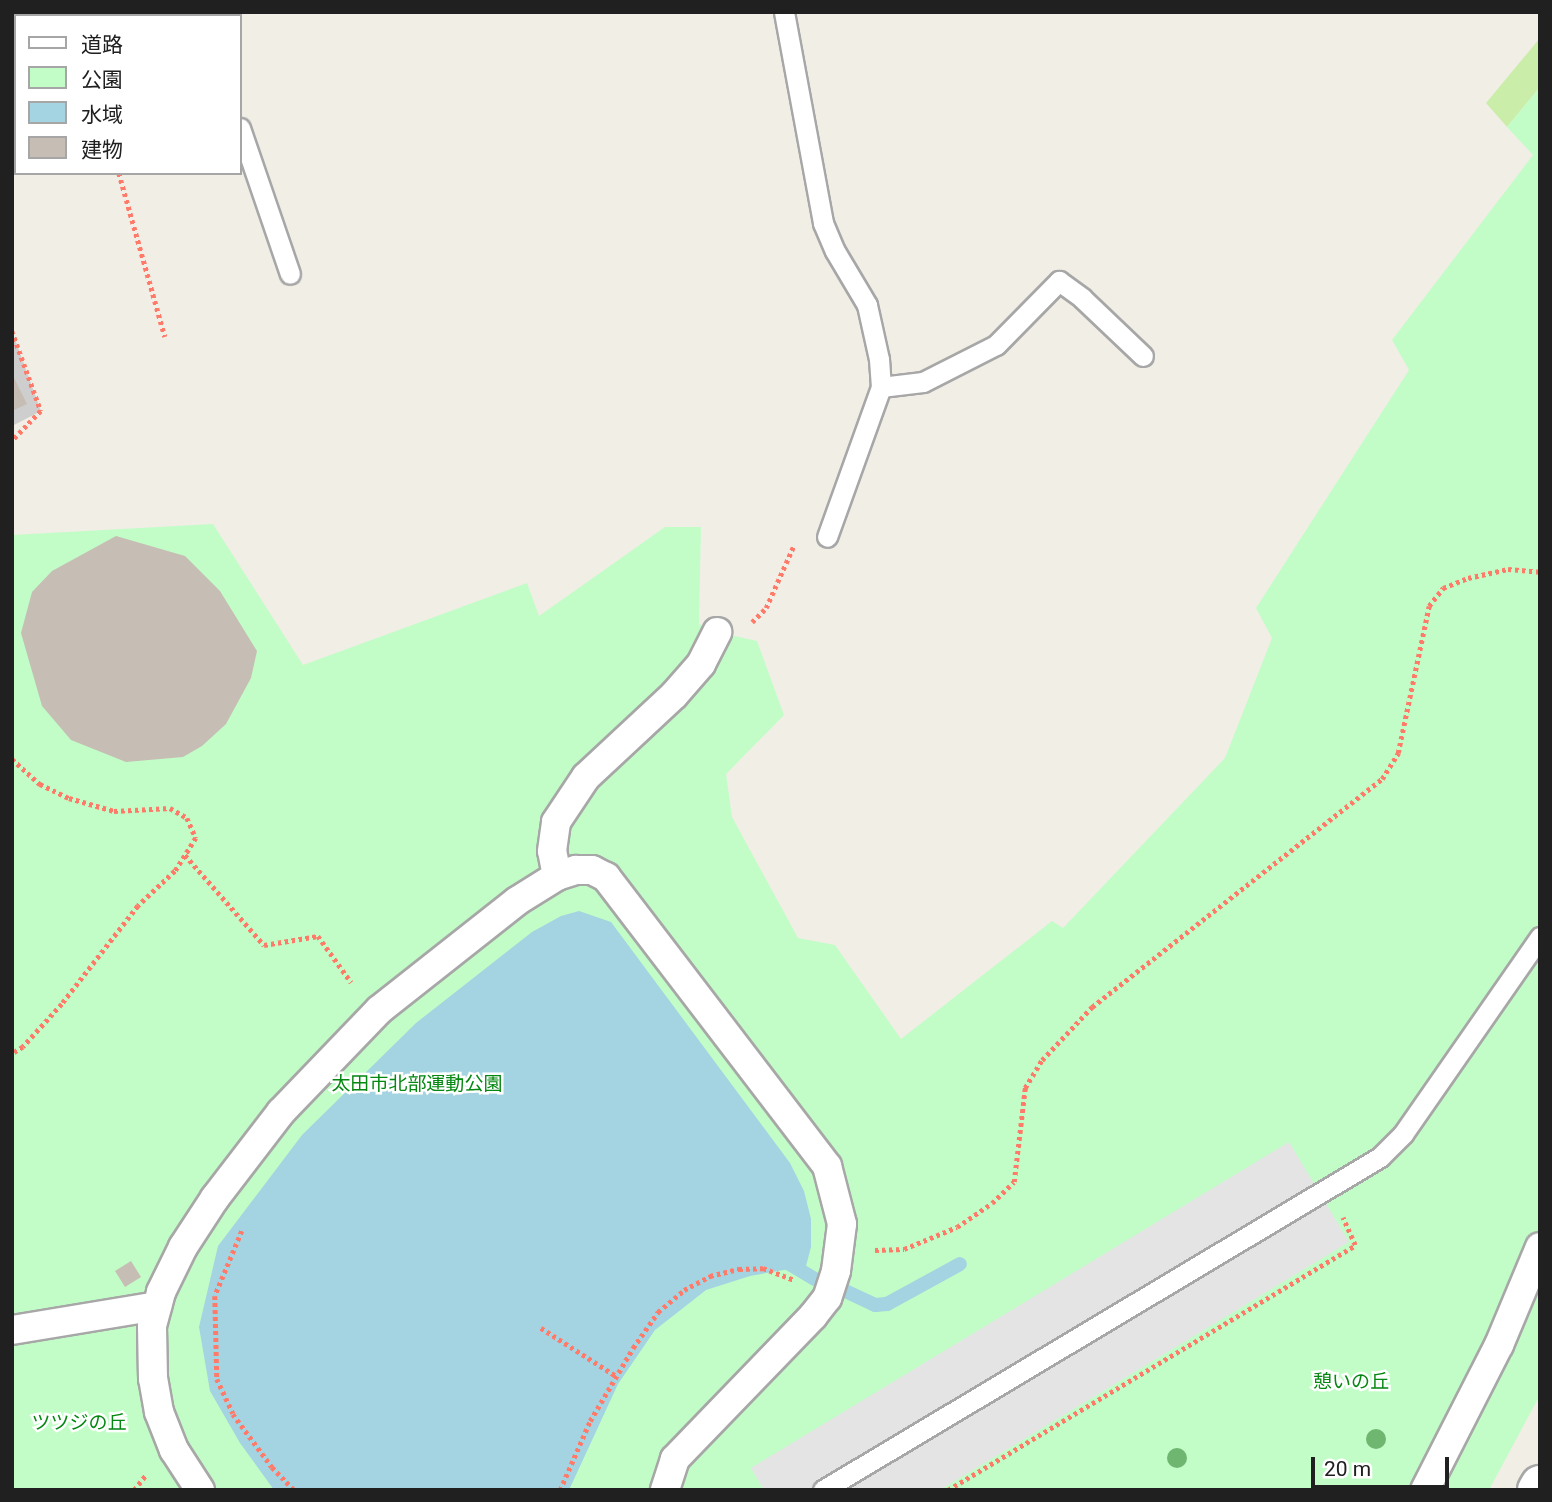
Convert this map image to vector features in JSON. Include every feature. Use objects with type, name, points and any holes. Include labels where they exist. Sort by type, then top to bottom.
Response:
[{"type":"street","points":[[557,876],[552,851],[556,822],[586,776],[674,695],[701,664],[717,632]]},
{"type":"street","points":[[200,1490],[174,1450],[159,1412],[153,1379],[152,1326],[157,1306],[183,1247],[215,1198],[281,1112],[374,1014],[517,901],[557,876],[576,870],[592,870],[606,877],[827,1166],[842,1224],[836,1272],[827,1298],[813,1316],[675,1459],[665,1490]]},
{"type":"street","points":[[1425,1490],[1499,1345],[1540,1247]]},
{"type":"street","points":[[12,1331],[157,1306]]},
{"type":"street","points":[[1537,1490],[1540,1485]]},
{"type":"lane","points":[[784,12],[823,223],[835,251],[867,305],[879,359],[881,387],[827,537]]},
{"type":"lane","points":[[242,134],[290,274]]},
{"type":"lane","points":[[881,387],[923,382],[996,345],[1059,281],[1082,298],[1143,356]]},
{"type":"lane","points":[[823,1490],[1380,1157],[1403,1134],[1540,937]]},
{"type":"path","points":[[120,175],[165,337]]},
{"type":"path","points":[[12,331],[41,411],[12,442]]},
{"type":"path","points":[[717,632],[752,622],[766,608],[807,514],[835,511]]},
{"type":"path","points":[[839,1250],[904,1249],[957,1227],[992,1203],[1014,1182],[1026,1088],[1042,1060],[1093,1007],[1382,779],[1398,753],[1429,607],[1443,588],[1468,578],[1508,569],[1540,572]]},
{"type":"path","points":[[12,760],[40,784],[69,798],[114,811],[170,808],[187,818],[196,838],[175,872],[138,906],[62,1004],[23,1047],[12,1054]]},
{"type":"path","points":[[184,855],[264,945],[318,936],[374,1014]]},
{"type":"path","points":[[243,1228],[215,1296],[217,1379],[233,1414],[272,1467],[294,1490]]},
{"type":"path","points":[[560,1490],[590,1421],[615,1376],[658,1312],[684,1290],[710,1276],[739,1269],[763,1268],[784,1274],[827,1298]]},
{"type":"path","points":[[541,1328],[615,1376]]},
{"type":"shaded area","points":[[12,331],[41,411],[12,426]]},
{"type":"shaded area","points":[[1289,1142],[1349,1242],[940,1490],[764,1490],[751,1468]]},
{"type":"green space","points":[[1540,38],[1540,87],[1507,127],[1486,103]]},
{"type":"green space","name":"太田市北部運動公園","points":[[1540,87],[1540,1395],[1489,1490],[12,1490],[12,535],[213,524],[303,665],[527,583],[539,616],[665,527],[701,527],[699,624],[717,632],[757,641],[784,715],[726,774],[732,817],[798,938],[835,945],[901,1039],[1052,921],[1063,928],[1225,758],[1272,638],[1256,608],[1409,370],[1392,340],[1533,155],[1507,127]]},
{"type":"water","points":[[579,911],[611,922],[790,1163],[804,1191],[811,1219],[811,1247],[806,1266],[750,1276],[706,1290],[655,1330],[618,1384],[569,1490],[274,1490],[240,1443],[210,1391],[199,1327],[218,1246],[302,1135],[416,1023],[532,932],[561,916]]},
{"type":"building","points":[[12,374],[27,404],[12,411]]},
{"type":"building","points":[[116,536],[185,556],[220,591],[257,651],[251,678],[226,724],[202,746],[183,757],[126,762],[71,740],[42,706],[21,633],[32,592],[52,571]]},
{"type":"building","points":[[131,1261],[141,1277],[125,1287],[115,1271]]},
{"type":"waterway","points":[[783,1260],[815,1279]]},
{"type":"waterway","points":[[841,1289],[875,1305],[887,1304],[960,1264]]},
{"type":"park label","name":"憩いの丘","points":[[1351,1382]]},
{"type":"park label","name":"ツツジの丘","points":[[79,1423]]}]
